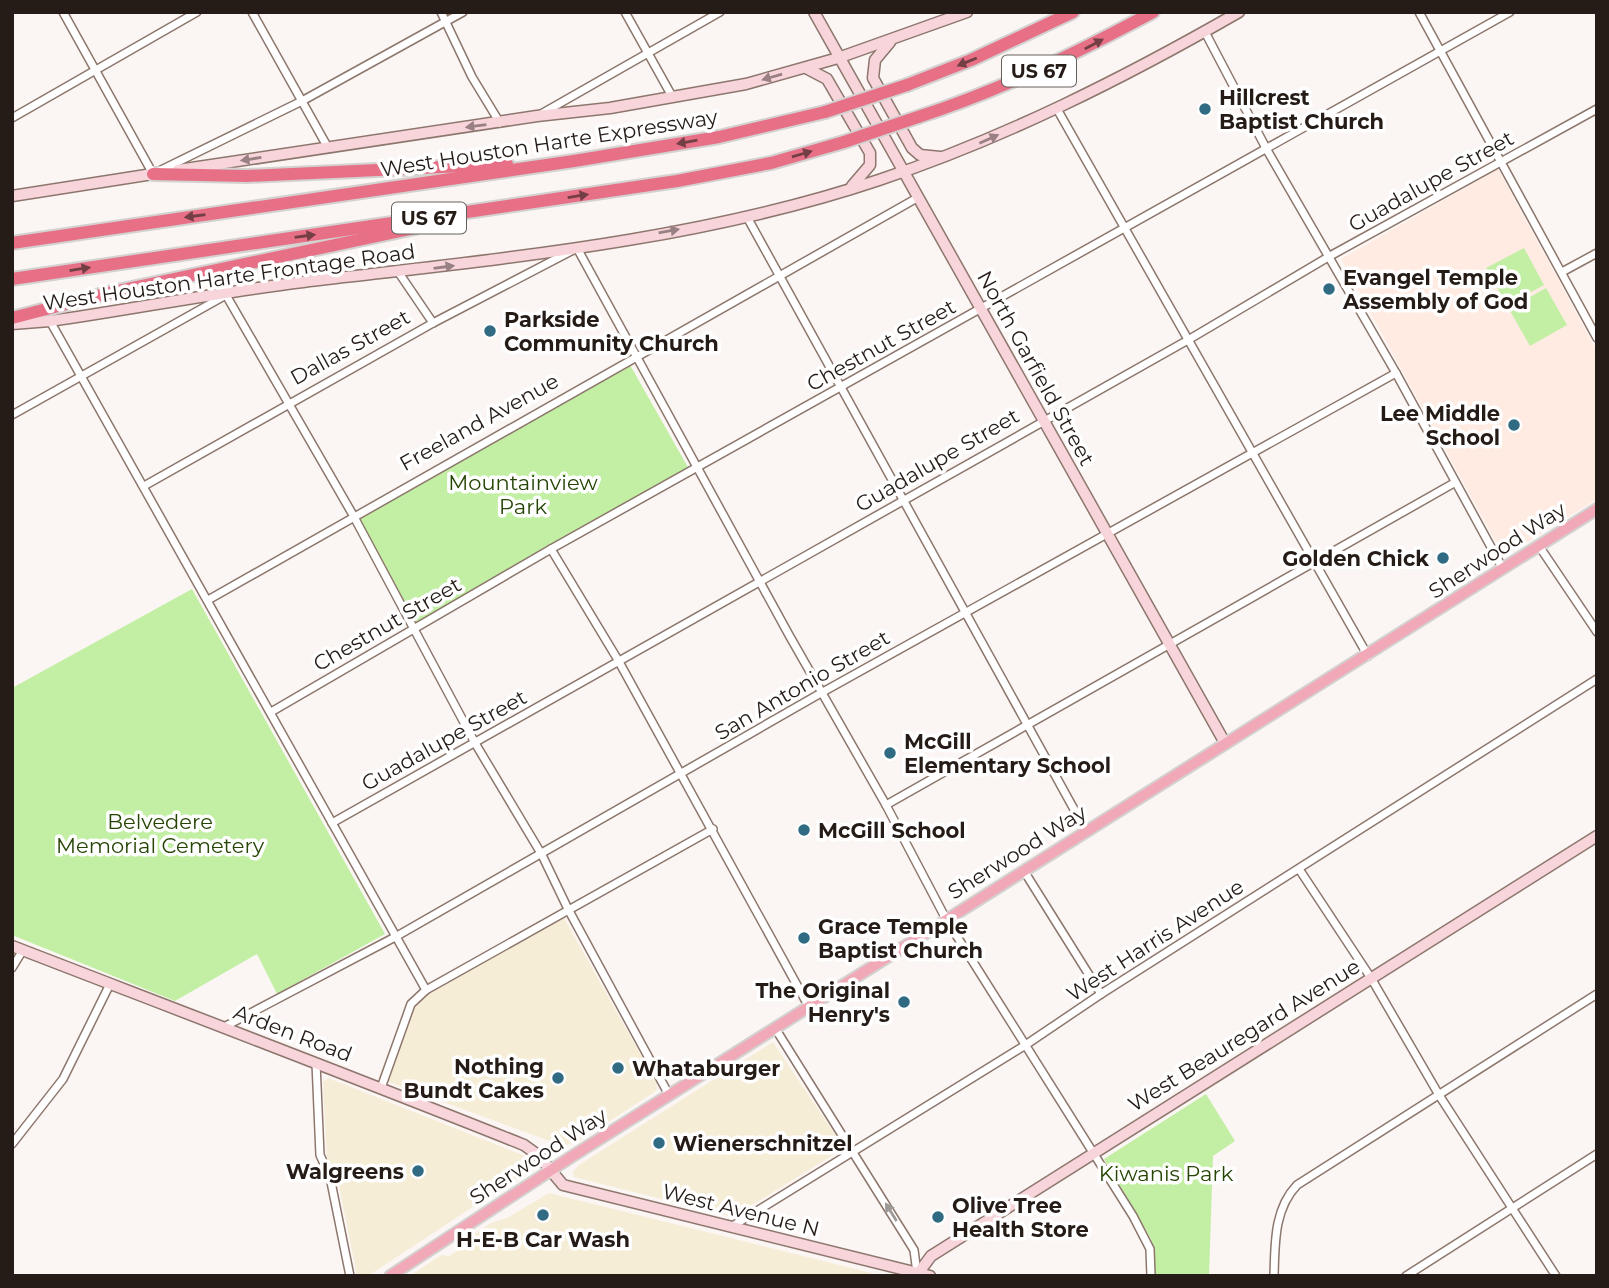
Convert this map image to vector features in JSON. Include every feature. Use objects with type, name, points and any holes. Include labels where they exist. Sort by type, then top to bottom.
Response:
[{"type":"highway","name":"West Houston Harte Expressway","points":[[12,243],[574,161],[719,137],[825,112],[907,85],[971,60],[1073,12]]},
{"type":"highway","name":"US 67","points":[[12,279],[555,200],[771,163],[975,99],[1067,59],[1153,12]]},
{"type":"highway","points":[[153,174],[247,176],[574,161]]},
{"type":"highway","points":[[12,318],[327,246],[555,200]]},
{"type":"main road","name":"North Garfield Street","points":[[814,12],[1225,743]]},
{"type":"main road","points":[[12,197],[327,146],[673,99],[806,68],[891,41],[967,12]]},
{"type":"main road","points":[[902,172],[947,157],[1057,109],[1240,12]]},
{"type":"main road","points":[[891,41],[875,60],[873,78],[912,148],[920,155],[947,157]]},
{"type":"main road","points":[[806,68],[827,79],[870,153],[870,165],[849,189]]},
{"type":"main road","name":"West Houston Harte Frontage Road","points":[[12,324],[50,321],[301,282],[399,273],[577,248],[747,217],[902,172]]},
{"type":"main road","name":"Sherwood Way","points":[[390,1276],[669,1095],[1597,509]]},
{"type":"main road","name":"West Beauregard Avenue","points":[[917,1274],[932,1256],[1597,836]]},
{"type":"main road","name":"Arden Road","points":[[12,946],[109,986],[224,1027],[524,1145],[538,1155],[550,1171]]},
{"type":"main road","name":"West Avenue N","points":[[550,1171],[563,1185],[930,1276]]},
{"type":"street","points":[[63,12],[153,174],[302,101],[463,12]]},
{"type":"street","points":[[12,118],[197,12]]},
{"type":"street","points":[[252,12],[327,146]]},
{"type":"street","points":[[441,12],[472,77],[500,123]]},
{"type":"street","points":[[625,12],[673,99]]},
{"type":"street","points":[[537,116],[720,12]]},
{"type":"street","points":[[1419,12],[1597,338]]},
{"type":"street","name":"Chestnut Street","points":[[271,712],[551,549],[1510,12]]},
{"type":"street","points":[[1205,32],[1267,150],[1396,373],[1503,569]]},
{"type":"street","points":[[1057,109],[1368,656]]},
{"type":"street","name":"Guadalupe Street","points":[[332,823],[1188,340],[1330,256],[1597,109]]},
{"type":"street","name":"Freeland Avenue","points":[[208,600],[353,515],[917,198]]},
{"type":"street","points":[[747,217],[1086,831]]},
{"type":"street","points":[[577,248],[821,693],[886,805],[946,919],[1133,1216],[1150,1249],[1152,1276]]},
{"type":"street","name":"Dallas Street","points":[[144,486],[433,323],[577,248]]},
{"type":"street","points":[[1562,272],[1597,253]]},
{"type":"street","points":[[399,273],[433,323]]},
{"type":"street","points":[[12,415],[226,295],[353,515],[475,743],[542,855],[568,909],[669,1095]]},
{"type":"street","points":[[50,321],[426,990]]},
{"type":"street","name":"San Antonio Street","points":[[224,1027],[397,936],[821,693],[1108,536],[1396,373]]},
{"type":"street","points":[[886,805],[1454,483]]},
{"type":"street","points":[[1539,546],[1597,632]]},
{"type":"street","points":[[551,549],[618,660],[809,1007]]},
{"type":"street","name":"West Harris Avenue","points":[[731,1227],[852,1149],[1024,1046],[1101,994],[1597,679]]},
{"type":"street","points":[[381,1088],[411,1004],[426,990],[713,829]]},
{"type":"street","points":[[1299,869],[1371,978],[1439,1095],[1556,1276]]},
{"type":"street","points":[[1024,871],[1101,994]]},
{"type":"street","points":[[12,968],[23,950]]},
{"type":"street","points":[[12,1144],[63,1079],[109,986]]},
{"type":"street","points":[[1274,1276],[1275,1239],[1283,1199],[1297,1185],[1597,994]]},
{"type":"street","points":[[775,1028],[914,1250],[917,1274]]},
{"type":"street","points":[[316,1063],[320,1155],[330,1177],[351,1276]]},
{"type":"street","points":[[1406,1276],[1597,1154]]},
{"type":"shaded area","name":"Lee Middle School","points":[[1498,169],[1597,351],[1597,499],[1504,557],[1341,259]]},
{"type":"shaded area","points":[[563,916],[657,1084],[656,1091],[579,1141],[563,1146],[378,1078],[409,1003]]},
{"type":"shaded area","points":[[773,1042],[842,1145],[841,1150],[733,1217],[574,1177],[573,1171],[582,1163]]},
{"type":"shaded area","points":[[328,1078],[525,1156],[531,1160],[532,1168],[368,1276],[357,1276],[339,1186],[327,1158],[323,1082]]},
{"type":"shaded area","points":[[549,1193],[883,1276],[410,1276],[441,1255],[449,1256],[462,1248],[464,1241],[491,1223],[507,1218]]},
{"type":"green space","points":[[1524,248],[1544,285],[1507,305],[1486,268]]},
{"type":"green space","points":[[1546,288],[1567,325],[1530,346],[1509,309]]},
{"type":"green space","name":"Mountainview Park","points":[[630,365],[689,469],[416,623],[357,518]]},
{"type":"green space","name":"Belvedere Memorial Cemetery","points":[[192,589],[385,934],[277,994],[257,954],[175,1001],[12,935],[12,688]]},
{"type":"green space","name":"Kiwanis Park","points":[[1206,1094],[1235,1141],[1213,1156],[1209,1276],[1156,1276],[1151,1239],[1104,1159]]},
{"type":"place","name":"Hillcrest Baptist Church","points":[[1205,109]]},
{"type":"place","name":"Evangel Temple Assembly of God","points":[[1329,289]]},
{"type":"place","name":"Parkside Community Church","points":[[490,331]]},
{"type":"place","name":"Lee Middle School","points":[[1514,425]]},
{"type":"place","name":"Golden Chick","points":[[1443,558]]},
{"type":"place","name":"McGill Elementary School","points":[[890,753]]},
{"type":"place","name":"McGill School","points":[[804,830]]},
{"type":"place","name":"Grace Temple Baptist Church","points":[[804,938]]},
{"type":"place","name":"The Original Henry's","points":[[904,1002]]},
{"type":"place","name":"Whataburger","points":[[618,1068]]},
{"type":"place","name":"Nothing Bundt Cakes","points":[[558,1078]]},
{"type":"place","name":"Wienerschnitzel","points":[[659,1143]]},
{"type":"place","name":"Walgreens","points":[[418,1171]]},
{"type":"place","name":"H-E-B Car Wash","points":[[543,1215]]},
{"type":"place","name":"Olive Tree Health Store","points":[[938,1217]]}]
